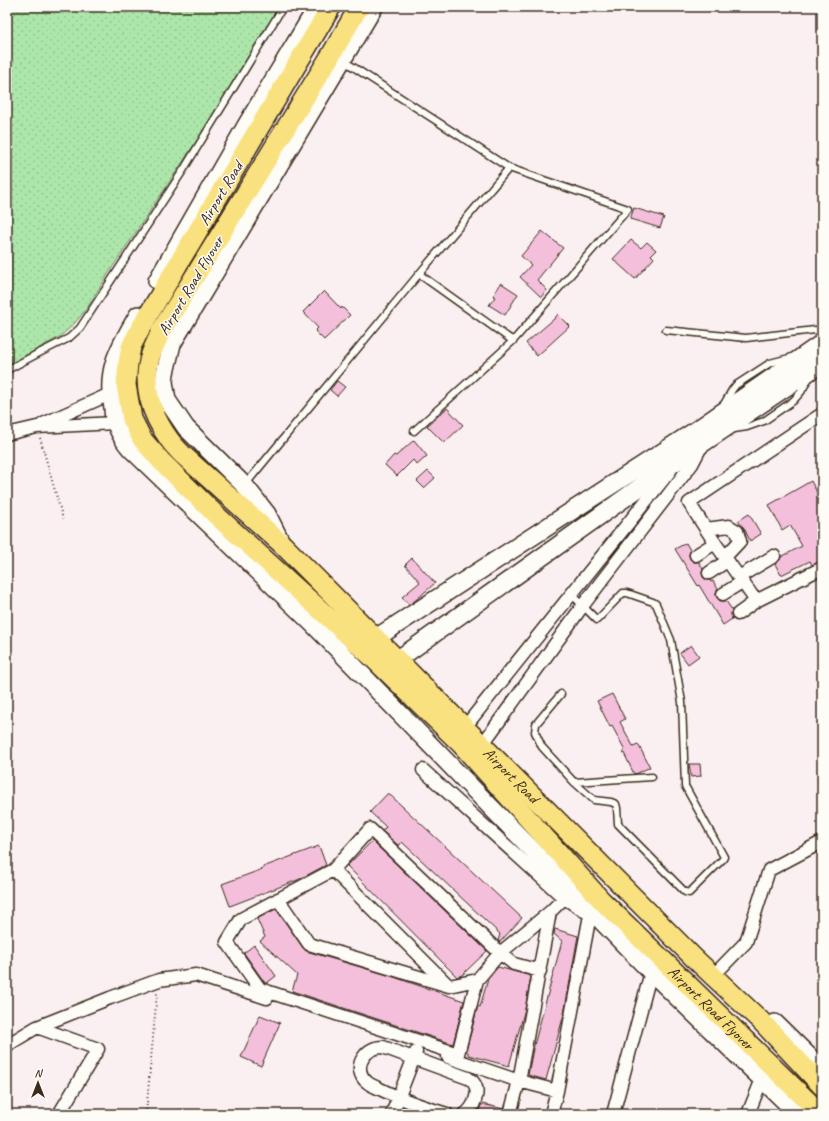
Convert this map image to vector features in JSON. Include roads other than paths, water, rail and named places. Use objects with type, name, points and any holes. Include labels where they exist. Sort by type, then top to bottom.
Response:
[{"type":"main road","name":"Airport Road","points":[[331,7],[139,331],[131,347],[128,363],[118,390],[128,403],[132,419],[142,439],[160,461],[217,516],[372,657],[455,739],[599,910]]},
{"type":"main road","name":"Airport Road Flyover","points":[[283,545],[183,455],[169,440],[155,418],[148,397],[148,369],[151,354],[162,331],[359,7]]},
{"type":"main road","name":"Airport Road","points":[[283,545],[713,976],[742,1003]]},
{"type":"main road","name":"Airport Road Flyover","points":[[599,910],[821,1114]]},
{"type":"main road","name":"Airport Road Flyover","points":[[742,1003],[762,1022],[822,1086]]},
{"type":"street","points":[[317,7],[121,344],[114,361],[110,378],[118,390],[115,423],[126,442],[135,453],[313,624],[599,910],[651,972],[798,1114]]},
{"type":"street","points":[[283,545],[268,514],[244,486],[186,428],[167,400],[164,382],[165,374],[172,344],[374,7]]},
{"type":"street","points":[[720,423],[822,343]]},
{"type":"street","points":[[376,638],[720,423],[818,366]]},
{"type":"street","points":[[37,427],[118,390]]},
{"type":"street","points":[[756,601],[689,503],[822,414]]},
{"type":"street","points":[[7,434],[37,427],[115,423]]},
{"type":"street","points":[[482,745],[582,606],[692,464],[699,437]]},
{"type":"street","points":[[465,727],[571,594],[677,451]]},
{"type":"street","points":[[397,660],[677,451]]},
{"type":"street","points":[[706,529],[729,526],[737,531],[740,541],[726,559],[709,573]]},
{"type":"street","points":[[696,555],[715,543]]},
{"type":"street","points":[[723,594],[740,579],[774,556]]},
{"type":"street","points":[[738,614],[756,601],[822,568]]},
{"type":"street","points":[[423,770],[564,898],[599,910]]},
{"type":"street","points":[[540,971],[514,964],[500,953],[370,829],[332,870],[241,919],[227,942],[260,989],[458,1054],[477,980],[500,953],[550,912],[564,898]]},
{"type":"street","points":[[713,976],[746,942],[769,870],[822,842]]},
{"type":"street","points":[[332,870],[449,986]]},
{"type":"street","points":[[278,899],[309,944],[449,986],[477,980]]},
{"type":"street","points":[[551,1114],[599,910]]},
{"type":"street","points":[[510,1114],[519,1081],[550,912]]},
{"type":"street","points":[[613,1114],[651,972]]},
{"type":"street","points":[[7,1047],[9,1044],[37,1027],[110,998],[159,980],[196,975],[415,1053],[468,1078],[473,1082],[476,1089],[476,1098],[473,1106],[465,1114]]},
{"type":"street","points":[[742,1003],[755,1004],[822,1069]]},
{"type":"street","points":[[37,1027],[98,1049],[59,1114]]},
{"type":"street","points":[[447,1114],[398,1098],[367,1082],[362,1077],[360,1062],[370,1050],[377,1047],[384,1047],[415,1053],[557,1091]]},
{"type":"street","points":[[392,1114],[415,1053]]},
{"type":"street","points":[[748,1114],[762,1080]]},
{"type":"lane","points":[[7,370],[39,352],[69,338],[80,328],[184,169],[283,7]]},
{"type":"lane","points":[[342,60],[509,168],[628,209],[513,341],[414,431]]},
{"type":"lane","points":[[244,486],[419,274],[509,168]]},
{"type":"lane","points":[[419,274],[513,341]]},
{"type":"lane","points":[[666,330],[746,338],[815,330],[822,332]]},
{"type":"lane","points":[[561,694],[538,721],[535,727],[535,732],[544,751],[595,801],[611,802],[616,804],[618,824],[686,893],[689,893],[724,858],[724,856],[685,786],[683,717],[671,640],[656,604],[653,602],[625,593],[622,594],[597,620],[571,594]]},
{"type":"lane","points":[[574,782],[652,777]]}]
